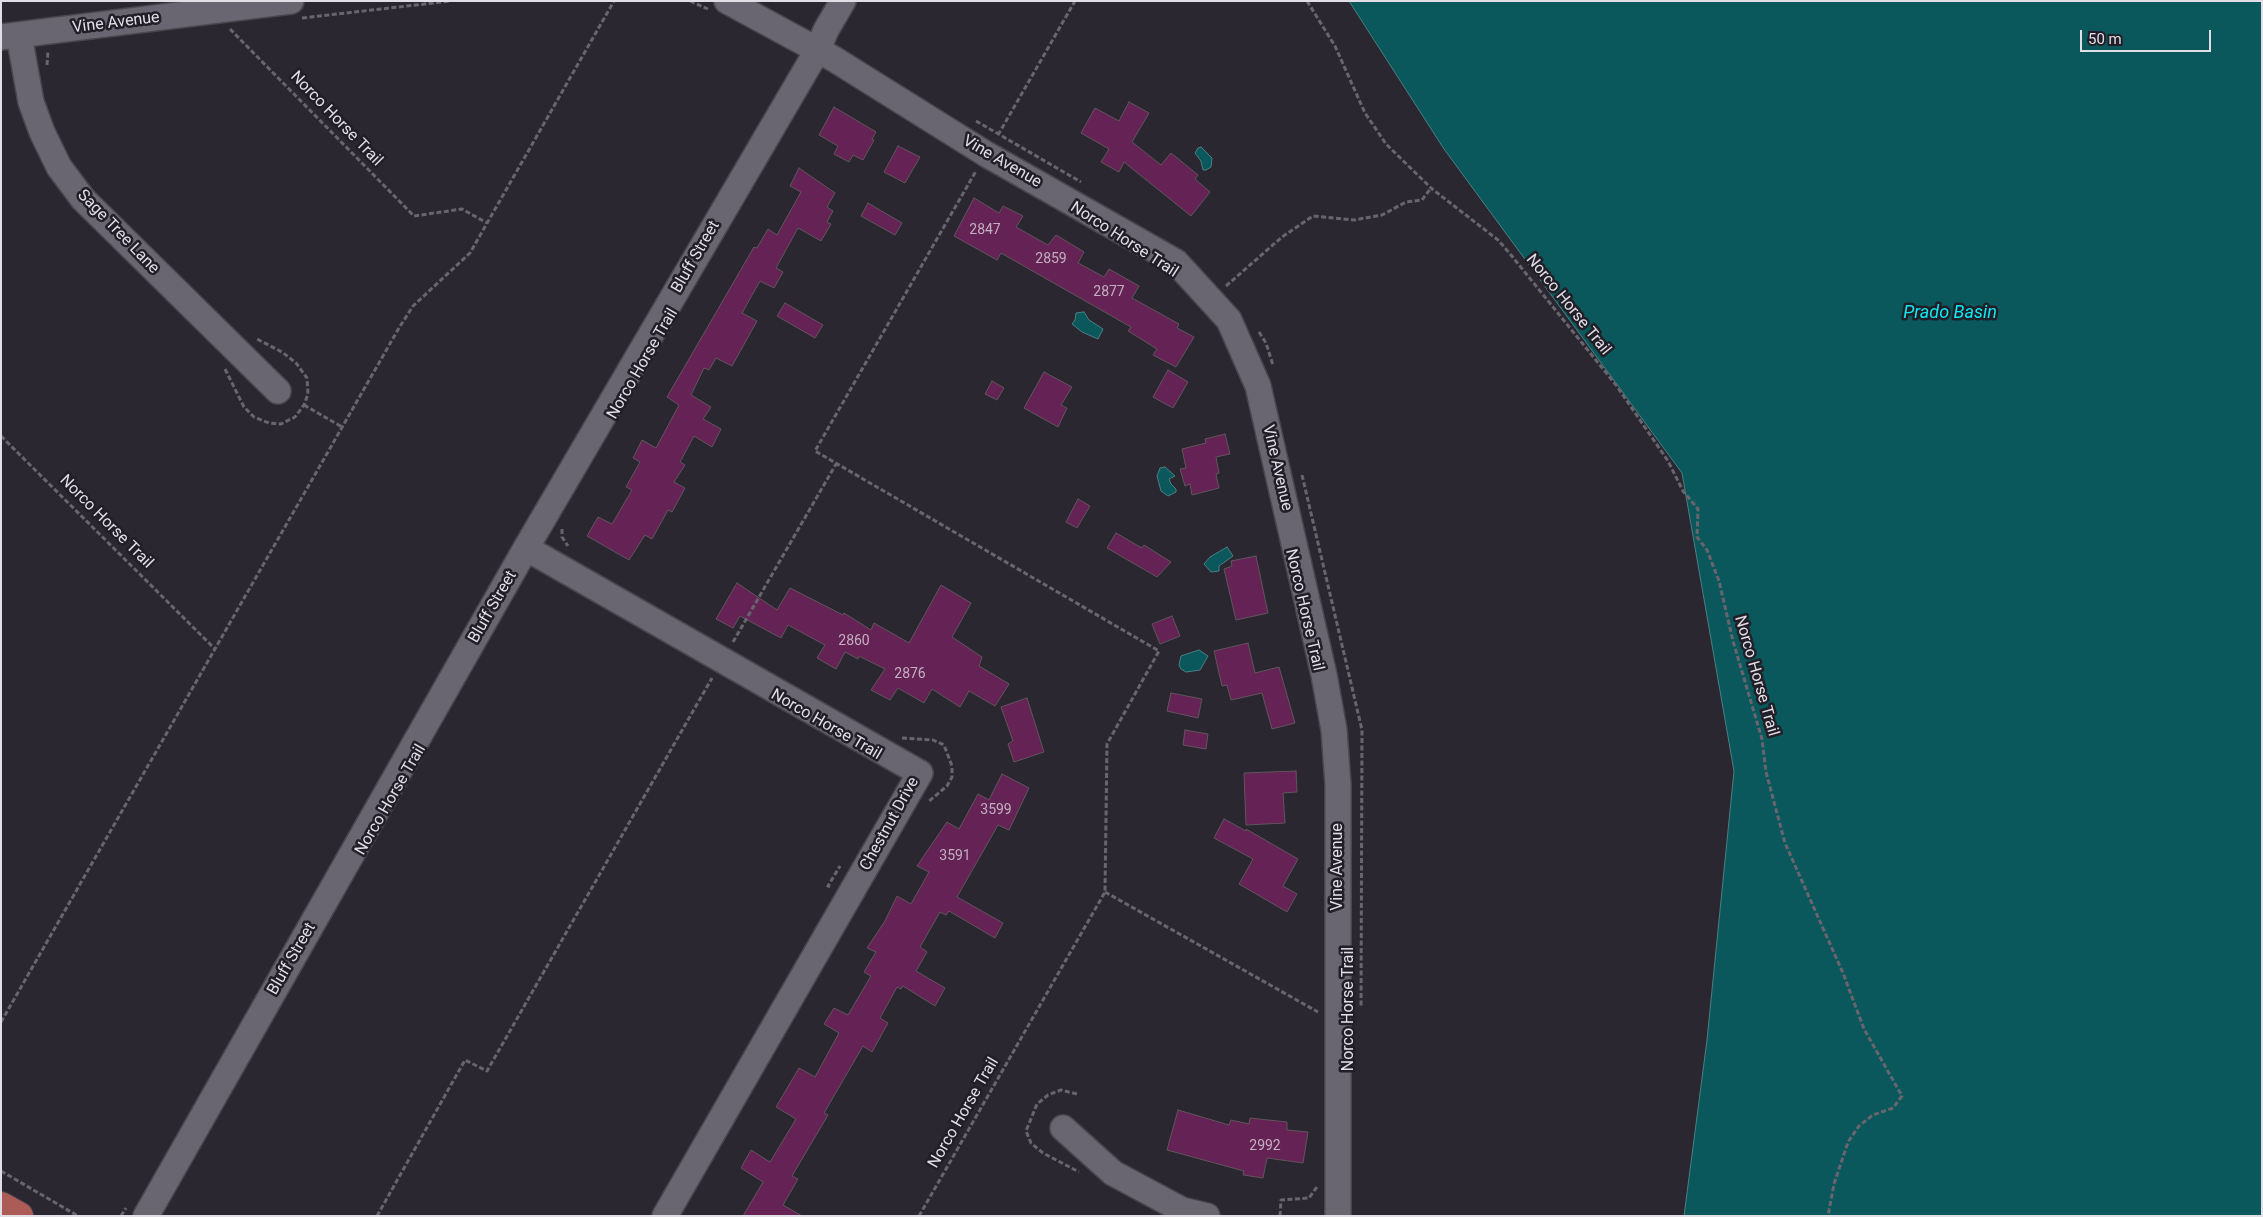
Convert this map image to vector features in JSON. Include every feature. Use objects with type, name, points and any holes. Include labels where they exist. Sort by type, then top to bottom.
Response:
[{"type":"main road","points":[[1,1206],[19,1216]]},
{"type":"street","name":"Vine Avenue","points":[[10,36],[291,1]]},
{"type":"street","name":"Vine Avenue","points":[[728,1],[817,51],[992,144],[1176,262],[1229,320],[1258,386],[1324,675],[1334,730],[1338,784],[1338,1216]]},
{"type":"street","name":"Bluff Street","points":[[146,1216],[526,548],[817,51],[826,30],[843,1]]},
{"type":"street","name":"Sage Tree Lane","points":[[10,36],[39,124],[60,167],[83,199],[278,392]]},
{"type":"street","name":"Chestnut Drive","points":[[526,548],[728,651],[920,773],[665,1216]]},
{"type":"street","points":[[1063,1128],[1112,1173],[1182,1210],[1208,1216]]},
{"type":"path","points":[[1,1022],[214,648],[413,306],[470,254],[614,1]]},
{"type":"path","name":"Norco Horse Trail","points":[[919,1216],[1105,892],[1107,744],[1159,651],[815,451],[1075,1]]},
{"type":"path","name":"Norco Horse Trail","points":[[1306,1],[1335,46],[1365,114],[1386,144],[1431,188],[1498,240],[1616,384],[1668,461],[1683,491],[1698,509],[1697,537],[1707,550],[1719,581],[1733,641],[1762,739],[1766,772],[1785,842],[1844,973],[1864,1029],[1902,1096],[1894,1108],[1873,1115],[1859,1126],[1848,1142],[1834,1184],[1828,1216]]},
{"type":"path","name":"Norco Horse Trail","points":[[228,27],[414,216],[462,209],[487,223]]},
{"type":"path","name":"Norco Horse Trail","points":[[974,119],[992,144],[1088,186]]},
{"type":"path","points":[[1226,287],[1282,237],[1313,216],[1354,220],[1382,215],[1406,202],[1422,200],[1431,188]]},
{"type":"path","points":[[1222,282],[1231,293]]},
{"type":"path","points":[[1256,327],[1266,343],[1274,367]]},
{"type":"path","points":[[304,405],[342,427]]},
{"type":"path","name":"Norco Horse Trail","points":[[1,436],[214,648]]},
{"type":"path","points":[[377,1216],[465,1060],[487,1071],[836,463]]},
{"type":"path","name":"Norco Horse Trail","points":[[1300,466],[1362,730],[1361,1010]]},
{"type":"path","points":[[567,522],[562,530],[562,537],[565,544],[574,549]]},
{"type":"path","points":[[726,636],[728,651]]},
{"type":"path","points":[[728,651],[742,646]]},
{"type":"path","name":"Norco Horse Trail","points":[[895,735],[901,738],[933,740],[944,745],[952,766],[952,777],[947,786],[923,805]]},
{"type":"path","points":[[843,861],[828,886],[848,898]]},
{"type":"path","name":"Norco Horse Trail","points":[[1105,892],[1319,1013],[1319,1003]]},
{"type":"path","points":[[1,1171],[78,1216]]},
{"type":"path","points":[[1280,1216],[1281,1200],[1309,1198],[1319,1182]]},
{"type":"water","name":"Prado Basin","points":[[1349,1],[2262,1],[2262,1216],[1684,1216],[1707,1040],[1734,771],[1682,473],[1444,149]]},
{"type":"water","points":[[1201,147],[1212,158],[1211,167],[1206,170],[1203,170],[1201,161],[1195,153]]},
{"type":"water","points":[[1084,312],[1089,320],[1103,329],[1098,339],[1082,332],[1072,324],[1076,313]]},
{"type":"water","points":[[1165,467],[1175,476],[1169,479],[1176,492],[1168,496],[1161,491],[1157,476],[1160,468]]},
{"type":"water","points":[[1227,547],[1233,556],[1219,566],[1219,571],[1211,572],[1204,564],[1210,557]]},
{"type":"water","points":[[1199,650],[1208,656],[1200,670],[1186,672],[1181,669],[1179,665],[1181,656]]},
{"type":"building","points":[[1129,102],[1149,113],[1132,142],[1161,165],[1171,153],[1198,175],[1195,179],[1210,192],[1191,216],[1124,162],[1119,172],[1101,162],[1109,149],[1081,133],[1095,108],[1119,121]]},
{"type":"building","points":[[834,107],[876,132],[872,139],[874,140],[863,160],[853,155],[849,162],[834,154],[838,146],[819,135]]},
{"type":"building","points":[[898,146],[920,157],[905,183],[884,172]]},
{"type":"building","points":[[799,168],[835,193],[827,207],[833,211],[827,222],[831,224],[821,241],[798,228],[776,268],[783,272],[774,288],[760,281],[742,313],[757,321],[732,366],[716,358],[709,370],[704,368],[691,395],[711,407],[703,419],[721,429],[712,447],[694,436],[680,462],[685,465],[674,482],[685,488],[672,512],[668,510],[652,539],[645,535],[629,560],[587,536],[598,517],[612,524],[632,490],[626,487],[640,462],[633,458],[642,440],[656,448],[679,405],[667,397],[754,247],[757,248],[768,229],[777,235],[801,192],[790,186]]},
{"type":"building","points":[[974,198],[999,213],[1003,206],[1023,216],[1016,227],[1048,245],[1056,235],[1084,252],[1078,263],[1104,277],[1109,269],[1139,286],[1132,298],[1179,324],[1177,328],[1194,337],[1176,367],[1153,355],[1157,349],[1128,331],[1131,327],[1001,253],[997,260],[954,236]]},
{"type":"building","points":[[868,203],[902,223],[895,235],[861,216]]},
{"type":"building","points":[[785,303],[823,325],[815,338],[777,316]]},
{"type":"building","points":[[1168,370],[1188,382],[1173,408],[1153,397]]},
{"type":"building","points":[[1044,372],[1072,387],[1061,405],[1067,408],[1058,427],[1024,408]]},
{"type":"building","points":[[992,381],[1004,388],[997,400],[985,394]]},
{"type":"building","points":[[1225,434],[1230,454],[1216,457],[1219,473],[1216,474],[1219,488],[1192,495],[1190,484],[1185,486],[1180,469],[1186,468],[1182,449],[1206,443],[1205,439]]},
{"type":"building","points":[[1078,499],[1090,506],[1077,528],[1066,522]]},
{"type":"building","points":[[1116,533],[1142,548],[1144,545],[1171,562],[1157,577],[1107,548]]},
{"type":"building","points":[[1256,556],[1268,613],[1236,620],[1224,569],[1232,566],[1231,561]]},
{"type":"building","points":[[737,583],[777,610],[790,588],[843,615],[844,613],[871,630],[874,623],[909,643],[941,585],[971,603],[952,637],[982,657],[979,666],[1009,684],[995,706],[969,691],[960,707],[932,689],[924,703],[898,688],[890,700],[871,690],[885,669],[859,656],[858,659],[845,652],[836,669],[817,658],[825,645],[788,625],[781,638],[740,616],[733,628],[716,619]]},
{"type":"building","points":[[1172,616],[1180,636],[1160,644],[1152,624]]},
{"type":"building","points":[[1248,643],[1255,673],[1279,667],[1295,723],[1272,729],[1262,693],[1231,700],[1227,685],[1222,686],[1214,651]]},
{"type":"building","points":[[1171,693],[1202,699],[1198,718],[1167,711]]},
{"type":"building","points":[[1027,698],[1044,752],[1014,762],[1008,744],[1013,741],[1001,707]]},
{"type":"building","points":[[1185,730],[1208,734],[1206,749],[1183,745]]},
{"type":"building","points":[[1296,771],[1297,792],[1283,793],[1285,823],[1246,825],[1244,773]]},
{"type":"building","points":[[1002,774],[1029,788],[1009,830],[998,825],[957,897],[1003,923],[995,938],[949,911],[946,915],[940,912],[920,947],[927,952],[916,971],[945,988],[935,1006],[903,986],[901,989],[897,987],[880,1018],[888,1023],[872,1052],[863,1046],[824,1113],[828,1115],[792,1176],[798,1179],[783,1205],[802,1216],[743,1216],[763,1182],[741,1168],[751,1150],[770,1162],[796,1119],[776,1107],[799,1068],[815,1077],[839,1033],[824,1024],[834,1008],[848,1015],[871,976],[864,972],[876,952],[867,948],[885,921],[897,896],[911,904],[929,872],[917,866],[947,822],[959,829],[978,794],[989,800]]},
{"type":"building","points":[[1224,819],[1246,831],[1246,829],[1298,859],[1283,886],[1297,894],[1287,912],[1239,884],[1253,859],[1214,838]]},
{"type":"building","points":[[1178,1110],[1229,1125],[1231,1120],[1249,1124],[1250,1118],[1287,1122],[1287,1130],[1308,1132],[1303,1163],[1267,1158],[1263,1178],[1243,1175],[1244,1171],[1167,1150]]}]
